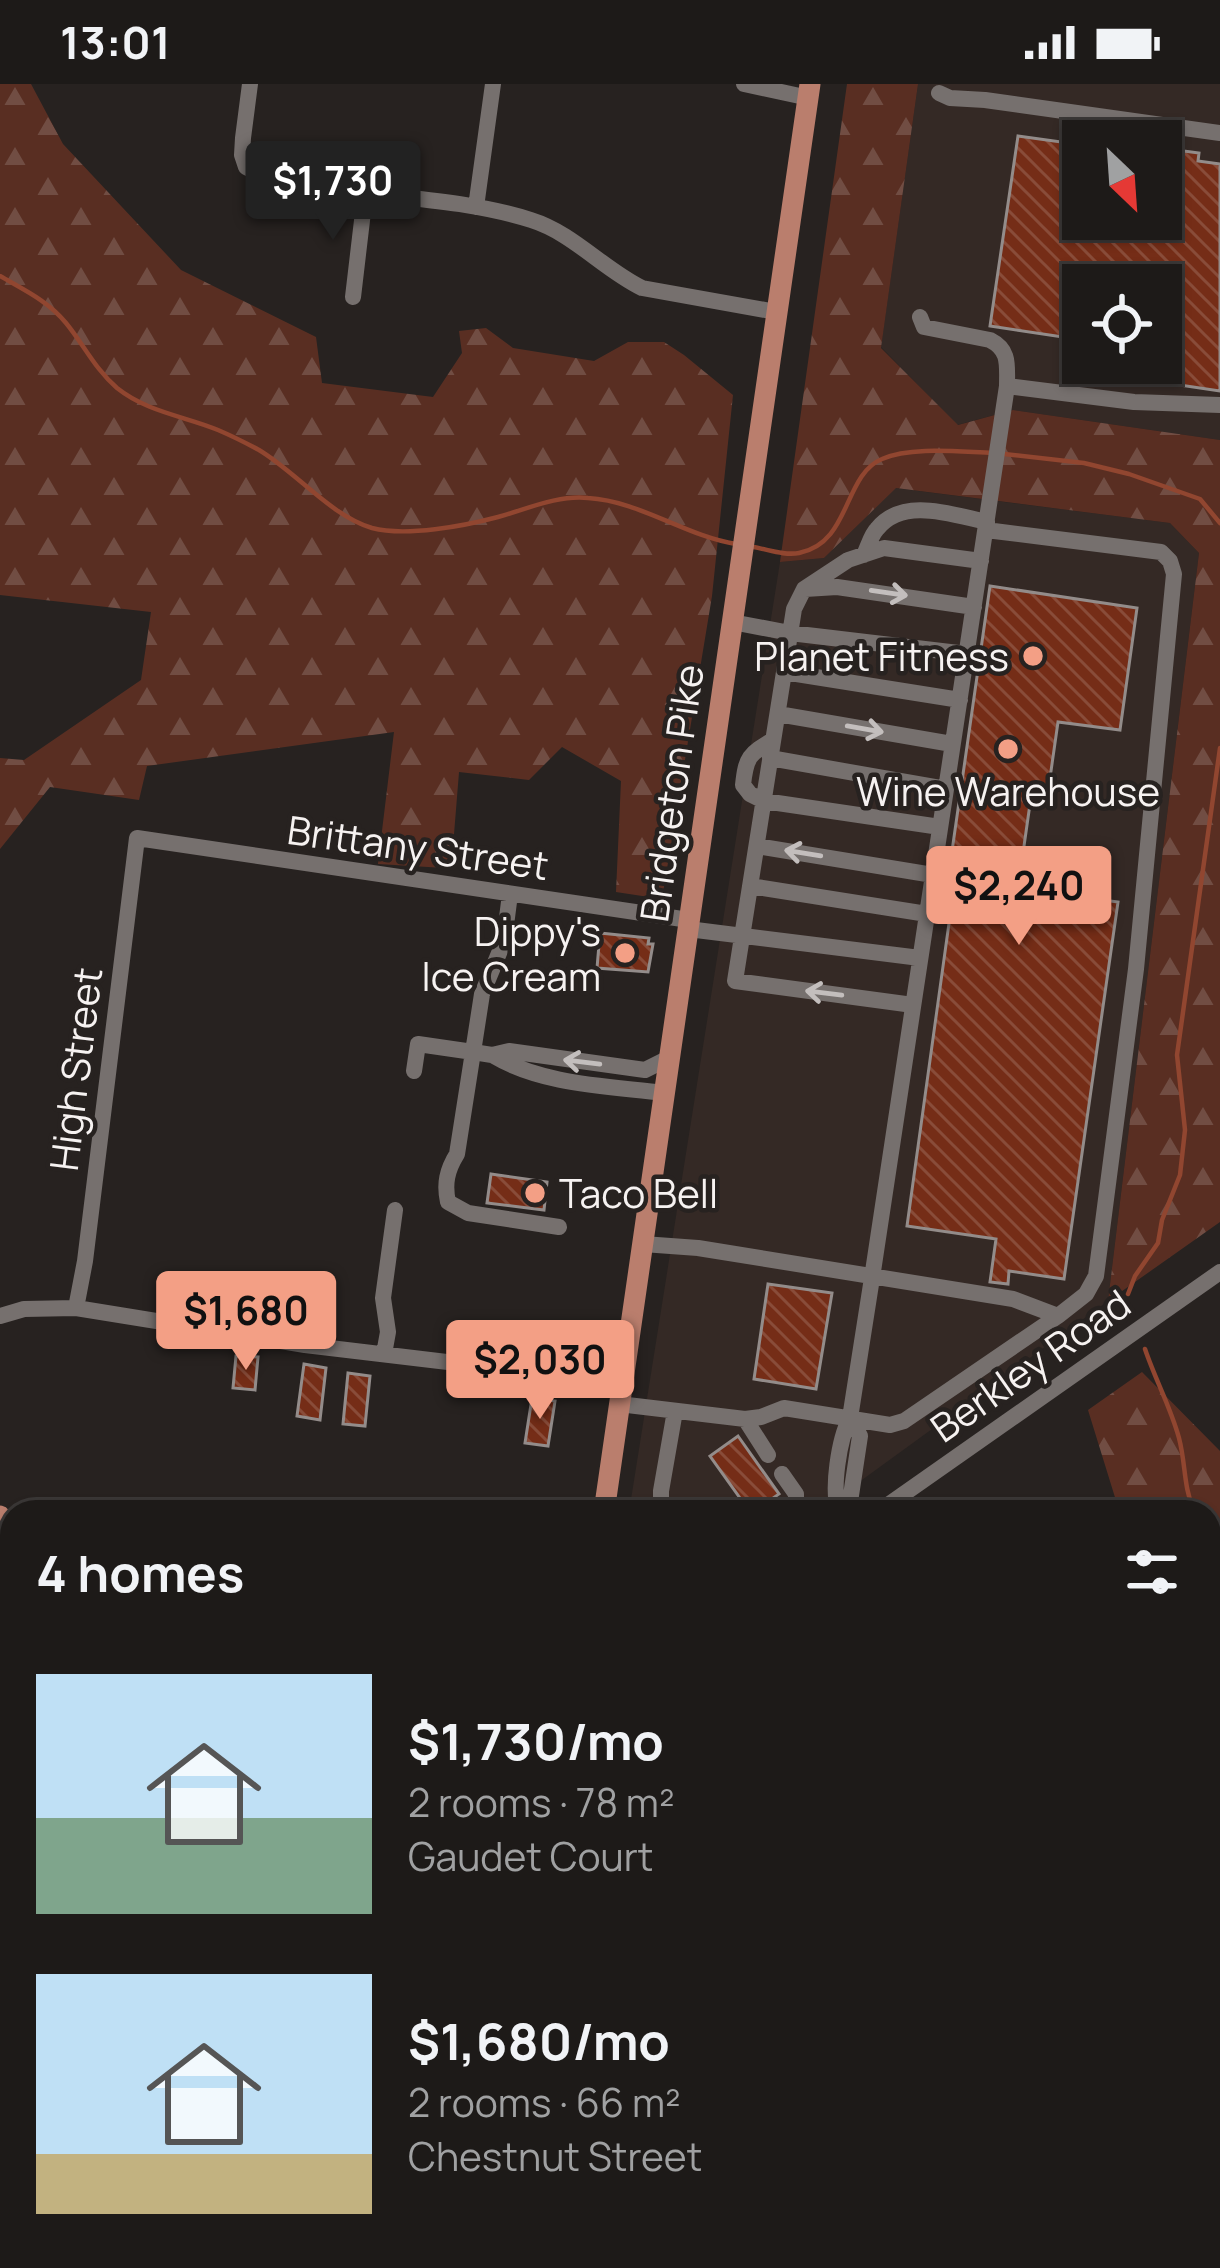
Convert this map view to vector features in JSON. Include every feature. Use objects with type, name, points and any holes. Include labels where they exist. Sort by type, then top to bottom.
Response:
[{"type":"main road","name":"Bridgeton Pike","points":[[606,1500],[809,91]]},
{"type":"street","points":[[250,84],[242,155],[246,167],[262,176],[365,195],[476,207],[532,220],[642,288],[776,312]]},
{"type":"street","points":[[476,207],[494,84]]},
{"type":"street","points":[[744,84],[809,91]]},
{"type":"street","points":[[939,93],[1220,133]]},
{"type":"street","points":[[353,297],[365,195]]},
{"type":"street","points":[[835,1500],[1007,386],[1006,356],[999,345],[924,327],[920,317]]},
{"type":"street","points":[[1007,386],[1134,403],[1220,405]]},
{"type":"street","points":[[0,1316],[24,1309],[76,1308],[621,1394],[675,1411],[746,1418],[784,1408],[890,1425],[904,1421],[1086,1294],[1100,1261],[1136,969],[1174,574],[1170,561],[1160,552],[1145,548],[986,526],[908,509],[878,526],[864,555]]},
{"type":"street","points":[[913,1005],[735,981],[794,609],[804,589],[848,560],[884,548],[981,561]]},
{"type":"street","points":[[804,589],[837,587],[974,607]]},
{"type":"street","points":[[732,622],[967,654]]},
{"type":"street","points":[[784,672],[960,700]]},
{"type":"street","points":[[778,714],[952,744]]},
{"type":"street","points":[[772,749],[946,789]]},
{"type":"street","points":[[764,801],[940,826]]},
{"type":"street","name":"Brittany Street","points":[[137,838],[510,894],[742,936],[920,958]]},
{"type":"street","name":"High Street","points":[[76,1308],[137,838]]},
{"type":"street","points":[[757,846],[933,875]]},
{"type":"street","points":[[750,886],[927,914]]},
{"type":"street","points":[[510,894],[500,957],[482,994],[483,1053],[445,1190],[448,1202],[457,1210],[559,1222]]},
{"type":"street","points":[[414,1071],[418,1044],[645,1070],[669,1058]]},
{"type":"street","points":[[483,1053],[564,1080],[664,1094]]},
{"type":"street","points":[[385,1354],[388,1332],[383,1298],[395,1210]]},
{"type":"street","points":[[643,1244],[698,1248],[1013,1300],[1058,1316]]},
{"type":"street","name":"Berkley Road","points":[[895,1500],[1220,1272]]},
{"type":"street","points":[[661,1500],[675,1411]]},
{"type":"street","points":[[746,1418],[767,1454]]},
{"type":"street","points":[[782,1474],[796,1500]]},
{"type":"shaded area","points":[[918,84],[1220,84],[1220,440],[1013,410],[957,425],[881,347]]},
{"type":"shaded area","points":[[895,488],[1170,523],[1199,553],[1108,1301],[834,1500],[631,1500],[780,562],[824,558]]},
{"type":"green space","points":[[0,84],[31,84],[63,144],[181,270],[316,337],[322,383],[433,397],[462,353],[459,331],[486,328],[513,348],[594,361],[628,342],[664,342],[733,395],[712,596],[662,899],[616,892],[621,781],[562,747],[529,780],[459,772],[454,834],[445,868],[378,864],[394,732],[147,766],[139,800],[50,787],[0,849],[0,758],[24,760],[141,680],[151,612],[0,595]]},
{"type":"green space","points":[[847,84],[918,84],[881,348],[958,425],[1013,410],[1220,440],[1220,1222],[1108,1301],[1199,553],[1170,523],[896,488],[824,558],[780,562]]},
{"type":"green space","points":[[1142,1372],[1220,1451],[1220,1500],[1116,1500],[1088,1410]]},
{"type":"building","points":[[1018,136],[1062,142],[1062,240],[1182,240],[1182,151],[1199,153],[1198,161],[1220,164],[1220,391],[1173,384],[1182,384],[1182,264],[1062,264],[1062,337],[990,326]]},
{"type":"building","points":[[990,586],[1137,608],[1120,730],[1058,722],[1047,799],[1031,797],[1022,860],[1034,862],[1030,890],[1118,902],[1064,1279],[1009,1271],[1008,1284],[990,1282],[996,1239],[907,1226],[955,880],[948,879]]},
{"type":"building","name":"Dippy's Ice Cream","points":[[600,933],[649,938],[648,944],[653,944],[648,972],[597,968]]},
{"type":"building","points":[[491,1174],[547,1182],[544,1210],[487,1203]]},
{"type":"building","points":[[768,1284],[832,1293],[816,1389],[754,1379]]},
{"type":"building","points":[[236,1356],[258,1357],[255,1390],[233,1388]]},
{"type":"building","points":[[304,1364],[326,1368],[320,1420],[297,1416]]},
{"type":"building","points":[[348,1373],[370,1376],[365,1426],[343,1424]]},
{"type":"building","points":[[532,1398],[555,1401],[548,1446],[525,1443]]},
{"type":"building","points":[[738,1436],[779,1494],[770,1500],[741,1500],[710,1456]]},
{"type":"waterway","points":[[0,276],[59,315],[117,388],[153,408],[259,450],[342,514],[372,528],[435,529],[554,501],[588,498],[626,505],[736,544]]},
{"type":"waterway","points":[[753,547],[793,554],[816,547],[838,523],[860,479],[882,459],[921,451],[993,453]]},
{"type":"waterway","points":[[1004,454],[1084,463],[1129,474],[1200,499],[1220,523]]},
{"type":"waterway","points":[[1128,1294],[1158,1243],[1180,1175],[1185,1130],[1177,1055],[1220,748]]},
{"type":"waterway","points":[[1145,1349],[1176,1427],[1190,1500]]},
{"type":"place","name":"Planet Fitness","points":[[1033,656]]},
{"type":"place","name":"Wine Warehouse","points":[[1008,749]]},
{"type":"place","name":"Dippy's Ice Cream","points":[[625,953]]},
{"type":"place","name":"Taco Bell","points":[[535,1193]]}]
